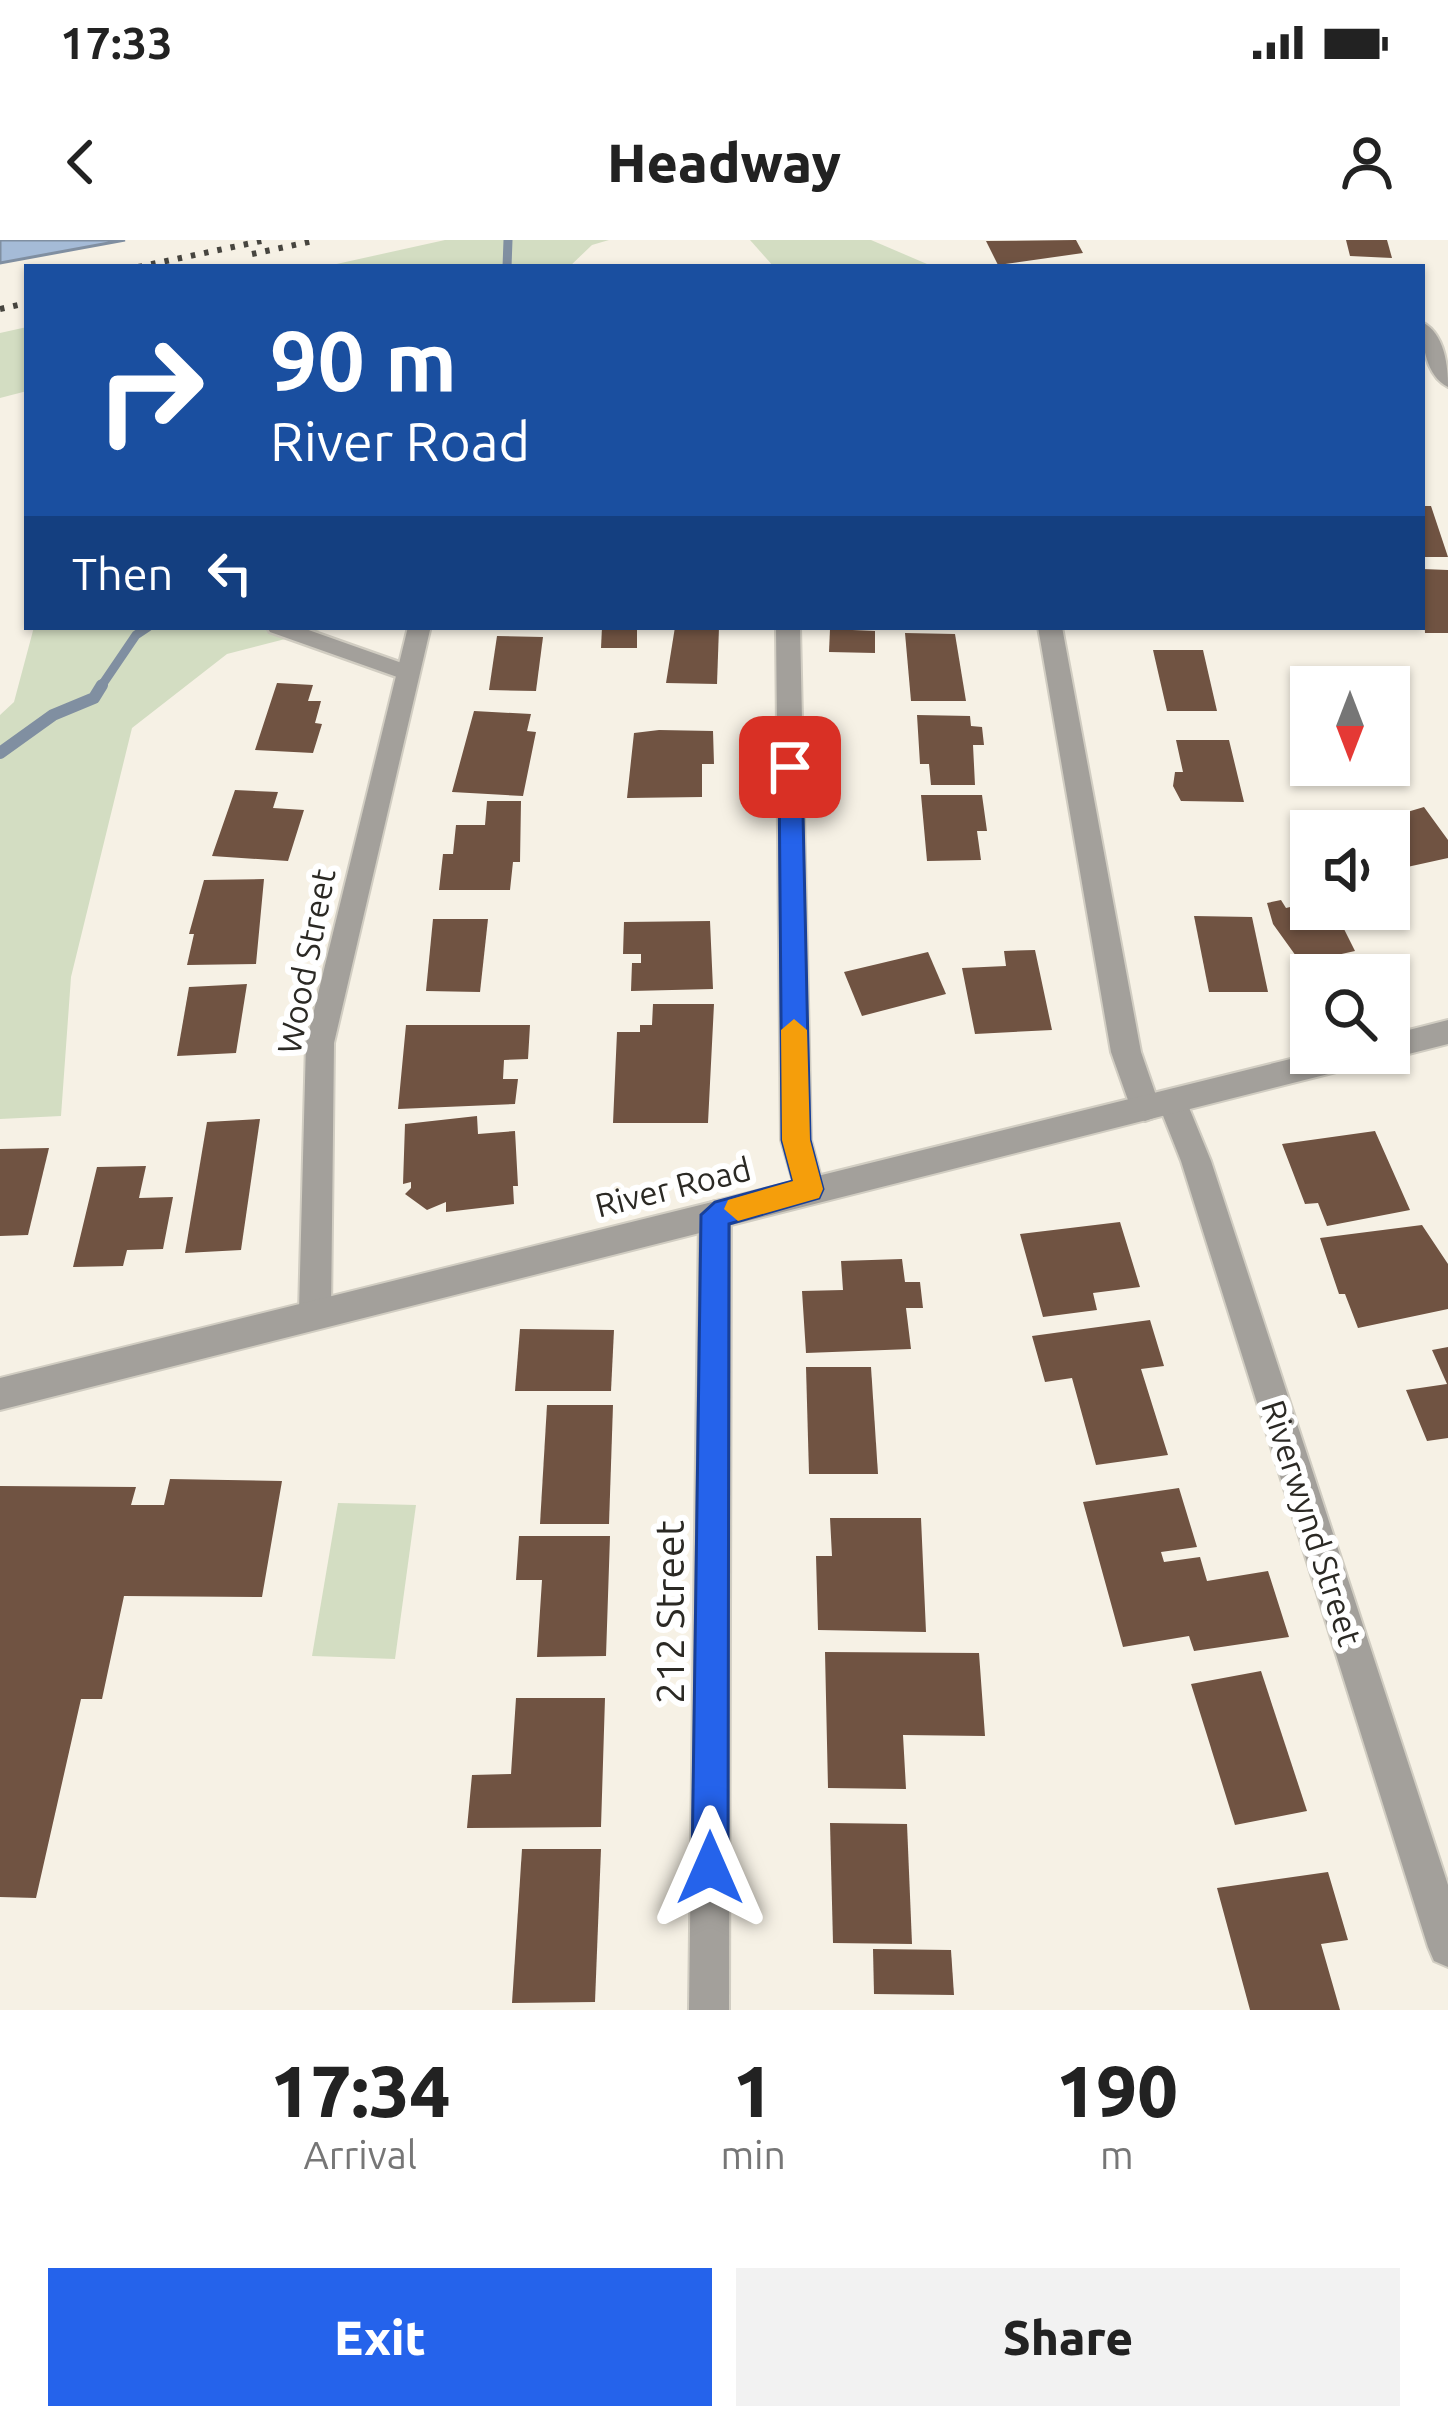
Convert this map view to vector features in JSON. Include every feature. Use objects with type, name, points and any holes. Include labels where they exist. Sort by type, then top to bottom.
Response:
[{"type":"street","points":[[1425,334],[1448,381]]},
{"type":"street","name":"Wood Street","points":[[315,1312],[320,1043],[418,630]]},
{"type":"street","points":[[788,630],[796,1140],[809,1189]]},
{"type":"street","name":"Riverwynd Street","points":[[1051,630],[1126,1052],[1196,1161],[1448,1947]]},
{"type":"street","points":[[1410,1042],[1448,1032]]},
{"type":"street","name":"River Road","points":[[0,1394],[1290,1072]]},
{"type":"street","name":"212 Street","points":[[709,2010],[715,1215]]},
{"type":"lane","points":[[286,630],[408,673]]},
{"type":"green space","points":[[445,240],[609,240],[592,245],[572,264],[337,264]]},
{"type":"green space","points":[[750,240],[871,240],[927,264],[771,264]]},
{"type":"green space","points":[[24,328],[24,392],[0,398],[0,333]]},
{"type":"green space","points":[[33,630],[320,630],[227,654],[132,728],[71,977],[61,1116],[0,1119],[0,715],[14,702]]},
{"type":"green space","points":[[338,1503],[416,1505],[395,1659],[312,1656]]},
{"type":"water","points":[[0,240],[125,240],[0,263]]},
{"type":"building","points":[[1076,240],[1083,253],[998,264],[986,241]]},
{"type":"building","points":[[1346,240],[1387,240],[1392,258],[1350,256]]},
{"type":"building","points":[[1425,506],[1431,506],[1448,557],[1425,557]]},
{"type":"building","points":[[1425,569],[1448,570],[1448,633],[1425,633]]},
{"type":"building","points":[[602,630],[637,630],[637,648],[601,648]]},
{"type":"building","points":[[675,630],[719,630],[717,684],[666,683]]},
{"type":"building","points":[[830,630],[875,631],[875,653],[829,652]]},
{"type":"building","points":[[905,633],[955,634],[966,701],[911,701]]},
{"type":"building","points":[[497,636],[543,637],[536,691],[489,690]]},
{"type":"building","points":[[1153,650],[1203,650],[1217,711],[1167,711]]},
{"type":"building","points":[[277,683],[313,685],[308,701],[321,701],[315,723],[322,724],[313,753],[255,750]]},
{"type":"building","points":[[474,711],[531,714],[527,731],[536,732],[523,796],[452,792]]},
{"type":"building","points":[[917,715],[970,716],[971,726],[982,727],[984,745],[973,745],[975,785],[931,785],[929,764],[920,764]]},
{"type":"building","points":[[713,731],[714,764],[702,764],[702,797],[627,798],[634,733]]},
{"type":"building","points":[[1176,740],[1229,740],[1244,802],[1181,801],[1173,786],[1175,772],[1183,772]]},
{"type":"building","points":[[235,790],[278,792],[273,808],[304,810],[288,861],[212,856]]},
{"type":"building","points":[[921,795],[982,795],[987,831],[977,831],[981,860],[927,861]]},
{"type":"building","points":[[487,801],[521,801],[520,862],[513,862],[510,890],[439,890],[443,854],[453,854],[456,825],[485,825]]},
{"type":"building","points":[[1424,807],[1448,840],[1448,858],[1410,866],[1410,811]]},
{"type":"building","points":[[264,879],[256,964],[187,965],[194,934],[189,934],[204,880]]},
{"type":"building","points":[[1281,900],[1290,907],[1290,930],[1344,930],[1355,951],[1295,954],[1273,924],[1267,903]]},
{"type":"building","points":[[1194,916],[1252,917],[1268,992],[1209,992]]},
{"type":"building","points":[[433,919],[488,919],[480,992],[426,991]]},
{"type":"building","points":[[710,921],[713,989],[631,991],[632,963],[641,963],[641,954],[623,954],[624,922]]},
{"type":"building","points":[[1035,950],[1052,1030],[975,1034],[962,968],[1006,966],[1004,951]]},
{"type":"building","points":[[928,952],[946,994],[862,1016],[844,972]]},
{"type":"building","points":[[247,984],[236,1053],[177,1056],[189,987]]},
{"type":"building","points":[[653,1004],[714,1004],[708,1123],[613,1123],[617,1032],[640,1032],[640,1025],[652,1025]]},
{"type":"building","points":[[406,1025],[530,1025],[528,1059],[504,1060],[503,1079],[518,1079],[515,1104],[398,1109]]},
{"type":"building","points":[[477,1116],[478,1134],[515,1131],[518,1186],[513,1186],[514,1204],[446,1212],[446,1202],[427,1210],[405,1194],[411,1182],[403,1184],[405,1124]]},
{"type":"building","points":[[260,1119],[241,1250],[185,1253],[207,1122]]},
{"type":"building","points":[[1375,1131],[1410,1210],[1327,1226],[1318,1203],[1305,1204],[1282,1144]]},
{"type":"building","points":[[49,1148],[28,1235],[0,1236],[0,1149]]},
{"type":"building","points":[[146,1166],[139,1198],[173,1197],[163,1249],[127,1250],[123,1266],[73,1267],[97,1167]]},
{"type":"building","points":[[1120,1222],[1140,1287],[1093,1293],[1097,1310],[1043,1317],[1020,1234]]},
{"type":"building","points":[[1422,1225],[1448,1264],[1448,1309],[1358,1328],[1345,1294],[1339,1294],[1320,1238]]},
{"type":"building","points":[[902,1259],[905,1282],[920,1282],[923,1308],[906,1308],[911,1349],[806,1353],[802,1291],[843,1290],[841,1261]]},
{"type":"building","points":[[1150,1320],[1164,1366],[1141,1369],[1168,1455],[1096,1465],[1072,1378],[1045,1382],[1032,1336]]},
{"type":"building","points":[[520,1329],[614,1330],[611,1391],[515,1391]]},
{"type":"building","points":[[1448,1347],[1448,1438],[1427,1441],[1406,1390],[1447,1384],[1432,1350]]},
{"type":"building","points":[[806,1367],[871,1367],[878,1474],[809,1474]]},
{"type":"building","points":[[547,1405],[613,1405],[609,1524],[540,1524]]},
{"type":"building","points":[[170,1479],[282,1481],[262,1597],[124,1596],[102,1699],[81,1699],[36,1898],[0,1897],[0,1486],[136,1487],[131,1505],[164,1505]]},
{"type":"building","points":[[1179,1488],[1197,1547],[1161,1552],[1164,1562],[1200,1557],[1207,1581],[1268,1571],[1289,1637],[1194,1651],[1189,1636],[1123,1647],[1083,1502]]},
{"type":"building","points":[[830,1518],[921,1518],[926,1632],[818,1630],[816,1556],[832,1556]]},
{"type":"building","points":[[519,1536],[610,1536],[606,1656],[537,1657],[542,1580],[516,1580]]},
{"type":"building","points":[[825,1652],[979,1653],[985,1736],[903,1735],[906,1789],[828,1788]]},
{"type":"building","points":[[1261,1671],[1307,1811],[1235,1825],[1191,1684]]},
{"type":"building","points":[[516,1698],[605,1698],[601,1827],[467,1828],[472,1775],[511,1774]]},
{"type":"building","points":[[830,1823],[907,1824],[912,1944],[833,1943]]},
{"type":"building","points":[[522,1849],[601,1849],[595,2002],[512,2003]]},
{"type":"building","points":[[1328,1872],[1348,1940],[1321,1944],[1340,2010],[1250,2010],[1217,1888]]},
{"type":"building","points":[[873,1949],[951,1950],[954,1995],[874,1994]]},
{"type":"waterway","points":[[507,264],[508,240]]},
{"type":"waterway","points":[[102,686],[144,630]]},
{"type":"waterway","points":[[0,753],[53,715],[94,698],[102,686]]},
{"type":"railway","points":[[152,264],[266,240]]},
{"type":"railway","points":[[252,254],[318,240]]},
{"type":"railway","points":[[0,309],[24,304]]},
{"type":"slow traffic","points":[[738,1209],[809,1189],[796,1140],[794,1030]]},
{"type":"route","points":[[710,1868],[715,1215],[809,1189],[796,1140],[790,767]]}]
